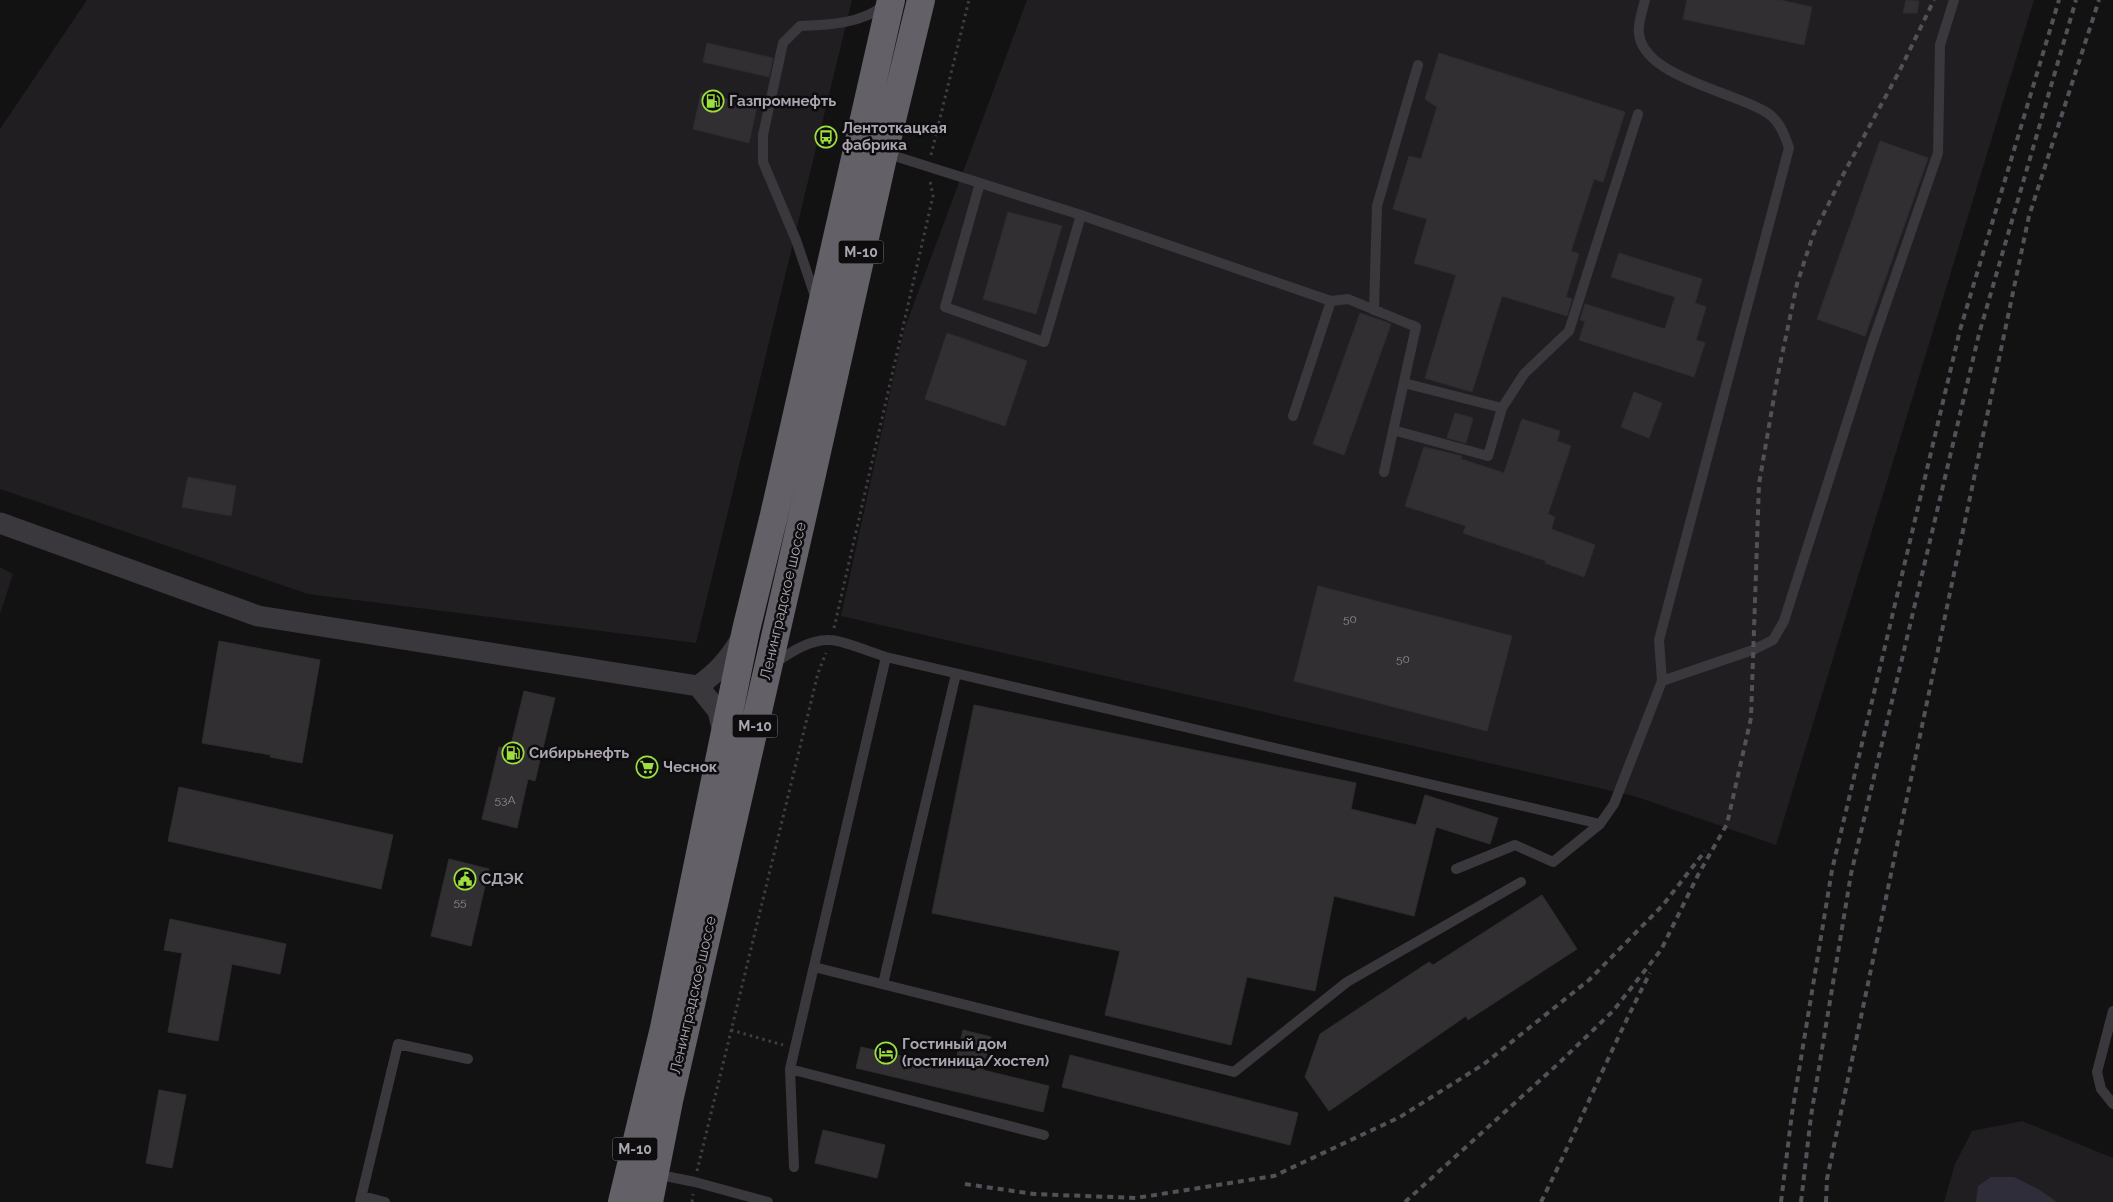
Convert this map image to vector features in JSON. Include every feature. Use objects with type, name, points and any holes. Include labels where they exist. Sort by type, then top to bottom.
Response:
[{"type":"highway","name":"Ленинградское шоссе","points":[[649,1202],[671,1092],[768,668],[870,149],[891,0]]},
{"type":"highway","name":"Ленинградское шоссе","points":[[622,1202],[648,1096],[746,630],[819,317],[870,149],[921,0]]},
{"type":"street","points":[[0,524],[258,616],[698,686],[718,711],[724,737]]},
{"type":"street","points":[[698,686],[712,676],[727,661],[746,630]]},
{"type":"lane","points":[[819,317],[813,286],[796,240],[762,162],[763,135],[783,43],[800,26],[836,24],[876,12],[891,0]]},
{"type":"lane","points":[[1456,869],[1515,845],[1553,862],[1600,824],[1614,804],[1662,681],[1659,640],[1789,148],[1782,127],[1765,111],[1663,68],[1644,51],[1638,28],[1645,0]]},
{"type":"lane","points":[[1662,681],[1753,650],[1774,640],[1784,621],[1871,347],[1938,153],[1940,45],[1954,0]]},
{"type":"lane","points":[[1374,310],[1378,206],[1418,65]]},
{"type":"lane","points":[[1393,430],[1488,456],[1502,408],[1524,374],[1569,331],[1638,114]]},
{"type":"lane","points":[[870,149],[1081,215],[1331,301],[1348,299],[1416,327],[1384,472]]},
{"type":"lane","points":[[980,183],[945,307],[1044,342],[1081,215]]},
{"type":"lane","points":[[1294,416],[1331,301]]},
{"type":"lane","points":[[1404,382],[1502,408]]},
{"type":"lane","points":[[768,668],[795,650],[808,644],[831,639],[886,657],[956,674],[1600,824]]},
{"type":"lane","points":[[794,1167],[790,1069],[886,657]]},
{"type":"lane","points":[[883,984],[956,674]]},
{"type":"lane","points":[[814,967],[1234,1072],[1347,982],[1521,882]]},
{"type":"lane","points":[[2113,1012],[2097,1072],[2101,1089],[2113,1104]]},
{"type":"lane","points":[[385,1202],[361,1199],[398,1044],[468,1059]]},
{"type":"lane","points":[[790,1069],[1044,1135]]},
{"type":"lane","points":[[655,1174],[695,1182],[768,1202]]},
{"type":"path","points":[[692,1202],[731,1030],[818,673],[831,639],[933,196],[928,167],[969,0]]},
{"type":"path","points":[[731,1030],[795,1048]]},
{"type":"shaded area","points":[[87,0],[852,0],[696,643],[308,594],[0,489],[0,129]]},
{"type":"shaded area","points":[[1027,0],[2034,0],[1776,845],[1634,796],[841,616],[904,330]]},
{"type":"shaded area","points":[[0,567],[13,574],[0,614]]},
{"type":"shaded area","points":[[2022,1121],[2113,1158],[2113,1202],[1944,1202],[1955,1164],[1972,1131]]},
{"type":"shaded area","points":[[1991,1177],[2014,1177],[2038,1189],[2057,1202],[1976,1202],[1978,1186]]},
{"type":"building","points":[[1687,0],[1780,0],[1812,7],[1804,45],[1683,19]]},
{"type":"building","points":[[1906,0],[1919,1],[1917,13],[1903,13]]},
{"type":"building","points":[[707,43],[773,58],[769,77],[703,62]]},
{"type":"building","points":[[1439,53],[1625,112],[1603,182],[1594,179],[1571,251],[1579,254],[1566,297],[1572,299],[1567,316],[1502,296],[1472,392],[1425,378],[1456,275],[1414,263],[1427,219],[1393,209],[1409,156],[1421,159],[1437,107],[1425,99]]},
{"type":"building","points":[[701,93],[757,106],[749,143],[693,129]]},
{"type":"building","points":[[1880,141],[1928,158],[1865,336],[1817,319]]},
{"type":"building","points":[[1008,212],[1062,226],[1036,314],[983,299]]},
{"type":"building","points":[[1619,253],[1702,279],[1695,303],[1706,307],[1696,340],[1705,343],[1694,377],[1579,340],[1585,321],[1580,320],[1585,304],[1665,329],[1675,297],[1611,277]]},
{"type":"building","points":[[1360,313],[1391,324],[1344,455],[1313,444]]},
{"type":"building","points":[[947,333],[1027,361],[1005,426],[925,399]]},
{"type":"building","points":[[1634,392],[1662,403],[1649,438],[1621,427]]},
{"type":"building","points":[[1455,413],[1473,418],[1466,443],[1447,438]]},
{"type":"building","points":[[1522,419],[1560,431],[1557,441],[1571,446],[1548,514],[1555,517],[1551,529],[1595,545],[1584,577],[1545,563],[1546,561],[1463,533],[1466,526],[1405,506],[1424,447],[1462,456],[1461,459],[1504,473]]},
{"type":"building","points":[[188,477],[236,486],[231,516],[182,507]]},
{"type":"building","points":[[1318,586],[1512,636],[1487,731],[1294,681]]},
{"type":"building","points":[[219,641],[320,660],[302,763],[270,757],[271,755],[202,743]]},
{"type":"building","points":[[524,691],[555,698],[535,781],[528,779],[517,828],[482,819],[499,747],[510,749]]},
{"type":"building","points":[[974,705],[1356,783],[1351,809],[1416,825],[1425,795],[1498,818],[1490,844],[1436,827],[1414,916],[1334,896],[1315,991],[1247,977],[1231,1045],[1105,1015],[1120,951],[932,913]]},
{"type":"building","points":[[179,787],[393,835],[381,889],[168,841]]},
{"type":"building","points":[[449,859],[489,869],[471,946],[431,936]]},
{"type":"building","points":[[1542,895],[1577,949],[1468,1020],[1466,1016],[1329,1111],[1305,1077],[1320,1034],[1429,962],[1433,965]]},
{"type":"building","points":[[170,919],[286,944],[280,974],[232,964],[218,1041],[168,1032],[182,953],[164,950]]},
{"type":"building","points":[[963,1030],[991,1037],[983,1070],[1049,1086],[1043,1112],[856,1068],[861,1047],[954,1068]]},
{"type":"building","points":[[1070,1055],[1298,1113],[1290,1145],[1062,1087]]},
{"type":"building","points":[[159,1090],[186,1095],[172,1168],[146,1163]]},
{"type":"building","points":[[823,1130],[885,1145],[877,1178],[815,1163]]},
{"type":"railway","points":[[1405,1202],[1558,1064],[1613,1011],[1661,950],[1698,875],[1727,824],[1751,718],[1759,484],[1778,374],[1797,284],[1813,235],[1844,173],[1899,72],[1934,0]]},
{"type":"railway","points":[[1781,1202],[1792,1113],[1832,870],[1960,330],[2059,0]]},
{"type":"railway","points":[[1801,1202],[1811,1116],[1851,874],[1979,334],[2076,0]]},
{"type":"railway","points":[[1826,1202],[1827,1179],[2029,216],[2099,0]]},
{"type":"railway","points":[[965,1184],[1034,1194],[1136,1198],[1274,1176],[1400,1117],[1484,1064],[1589,980],[1663,905],[1705,851]]},
{"type":"railway","points":[[1541,1202],[1650,973]]},
{"type":"place","name":"Газпромнефть","points":[[713,101]]},
{"type":"place","name":"Лентоткацкая фабрика","points":[[826,137]]},
{"type":"place","name":"Сибирьнефть","points":[[513,753]]},
{"type":"place","name":"Чеснок","points":[[647,767]]},
{"type":"place","name":"СДЭК","points":[[465,879]]},
{"type":"place","name":"Гостиный дом (гостиница/хостел)","points":[[886,1053]]}]
